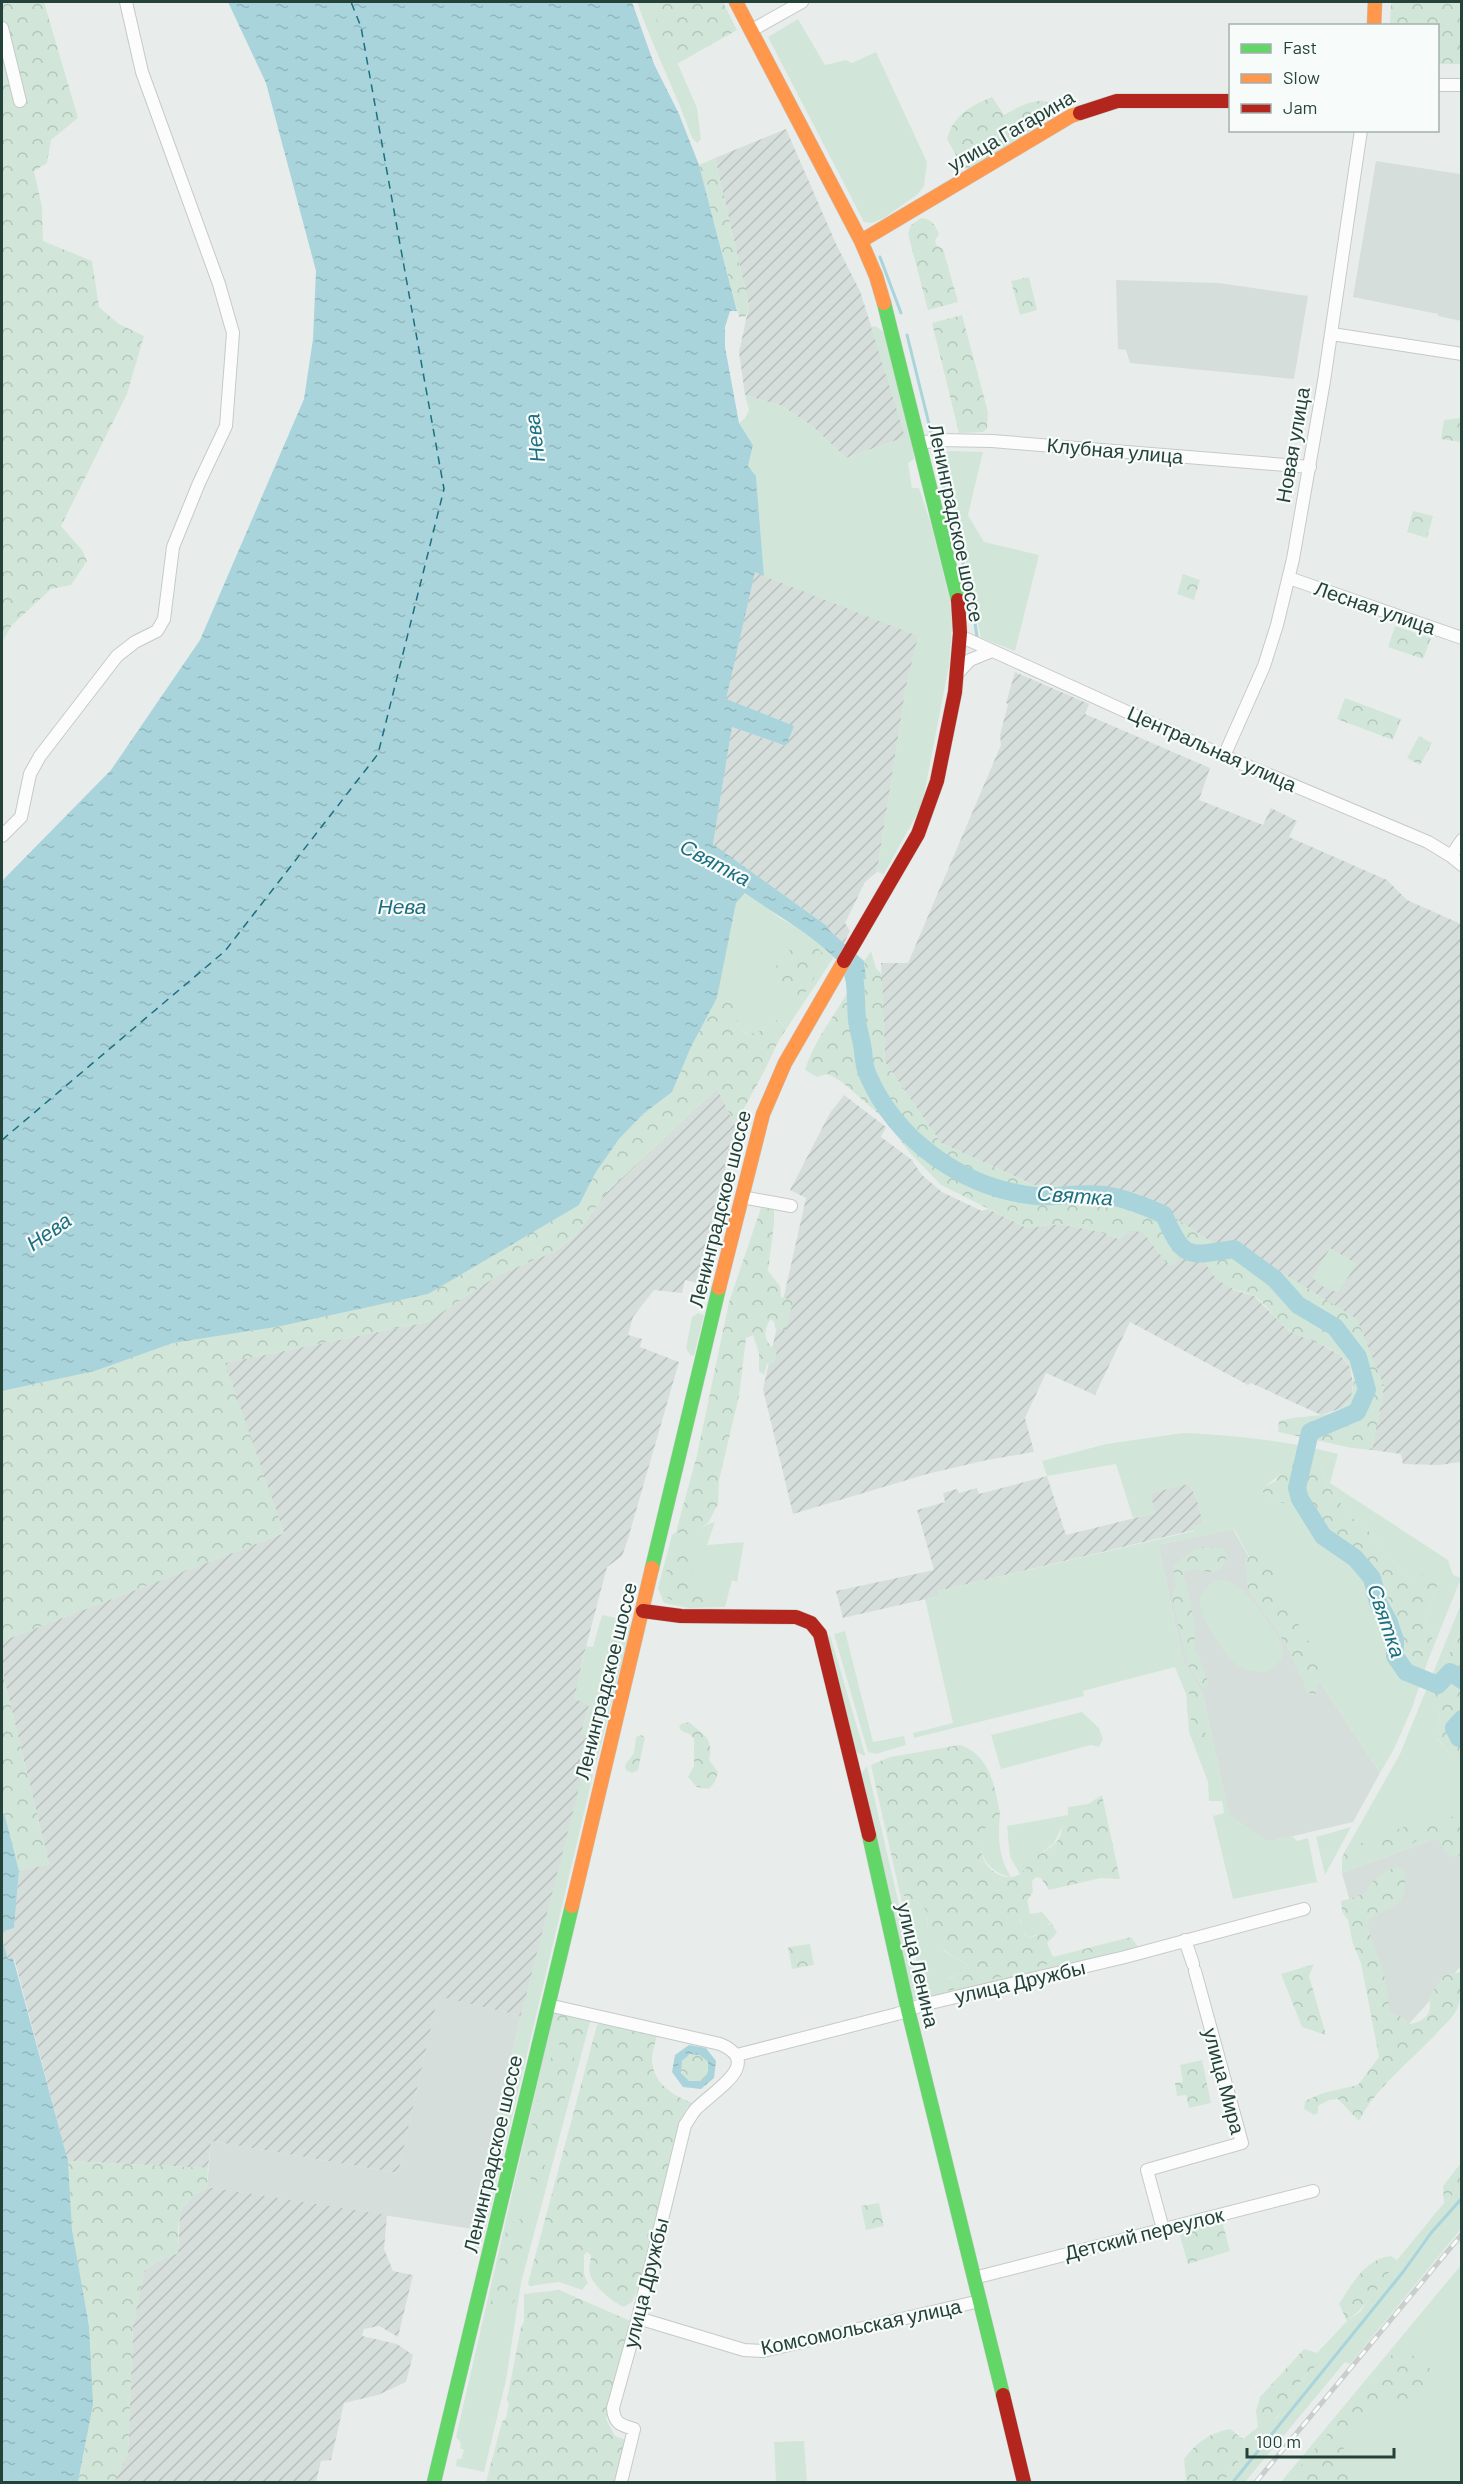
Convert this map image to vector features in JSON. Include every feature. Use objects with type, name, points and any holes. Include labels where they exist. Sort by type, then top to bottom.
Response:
[{"type":"main road","name":"Ленинградское шоссе","points":[[434,2482],[763,1114],[785,1063],[918,834],[930,807],[954,703],[960,636],[958,606],[887,310],[861,242],[736,2]]},
{"type":"main road","points":[[1374,24],[1375,2]]},
{"type":"main road","name":"улица Гагарина","points":[[861,242],[1084,110],[1117,101],[1229,101]]},
{"type":"main road","name":"улица Ленина","points":[[643,1611],[681,1616],[796,1617],[805,1619],[817,1628],[826,1649],[908,2010],[1024,2482]]},
{"type":"street","points":[[2,836],[21,817],[30,774],[40,756],[117,656],[135,642],[157,631],[164,619],[173,547],[199,483],[226,426],[233,333],[219,284],[142,72],[126,2]]},
{"type":"street","points":[[752,30],[802,2]]},
{"type":"street","points":[[2,28],[20,101]]},
{"type":"street","points":[[1439,85],[1461,85]]},
{"type":"street","name":"Новая улица","points":[[1224,756],[1264,666],[1289,578],[1332,334],[1361,132]]},
{"type":"street","points":[[1332,334],[1461,354]]},
{"type":"street","name":"Клубная улица","points":[[920,443],[939,440],[992,441],[1310,467]]},
{"type":"street","name":"Лесная улица","points":[[1289,578],[1461,638]]},
{"type":"street","name":"Центральная улица","points":[[960,636],[1224,756],[1405,832],[1451,856],[1461,865]]},
{"type":"street","points":[[957,674],[970,660],[992,651]]},
{"type":"street","points":[[1451,856],[1461,840]]},
{"type":"street","points":[[742,1197],[791,1206]]},
{"type":"street","name":"улица Дружбы","points":[[621,2482],[634,2429],[619,2425],[614,2418],[613,2408],[638,2318],[685,2125],[695,2109],[731,2078],[739,2065],[737,2055],[1304,1909]]},
{"type":"street","name":"улица Мира","points":[[1163,2229],[1147,2170],[1242,2143],[1185,1940]]},
{"type":"street","points":[[548,2005],[720,2044],[737,2055]]},
{"type":"street","name":"Детский переулок","points":[[974,2278],[1313,2190]]},
{"type":"street","name":"Комсомольская улица","points":[[638,2318],[744,2350],[763,2351],[980,2301]]},
{"type":"shaded area","points":[[786,129],[837,246],[860,291],[906,437],[846,458],[812,426],[782,406],[745,395],[739,352],[749,306],[715,158]]},
{"type":"shaded area","points":[[1376,161],[1460,174],[1461,169],[1461,321],[1438,316],[1438,314],[1353,297]]},
{"type":"shaded area","points":[[1116,280],[1219,283],[1308,296],[1294,379],[1130,363],[1126,350],[1118,349]]},
{"type":"shaded area","points":[[755,572],[919,636],[906,687],[877,872],[865,882],[845,923],[850,931],[844,943],[827,926],[713,844],[732,727],[786,746],[793,727],[725,699]]},
{"type":"shaded area","points":[[1015,672],[1089,704],[1085,714],[1210,768],[1199,800],[1263,825],[1271,808],[1297,821],[1289,837],[1387,880],[1407,900],[1461,924],[1461,1462],[1439,1465],[1403,1464],[1401,1454],[1372,1450],[1384,1386],[1239,1245],[1214,1244],[1138,1193],[1034,1185],[941,1143],[885,1062],[881,963],[908,963],[1001,745],[1000,735],[1008,704],[1006,703]]},
{"type":"shaded area","points":[[717,1088],[736,1127],[697,1283],[685,1280],[682,1293],[654,1290],[633,1317],[628,1335],[642,1339],[640,1347],[679,1362],[627,1542],[622,1556],[607,1567],[582,1662],[575,1699],[589,1706],[581,1733],[592,1740],[521,2016],[438,1996],[398,2173],[211,2141],[208,2168],[68,2161],[14,1958],[8,1959],[2,1938],[2,1932],[14,1928],[19,1871],[49,1864],[2,1670],[2,1641],[284,1533],[224,1363],[427,1322],[498,1275],[558,1250],[576,1235],[605,1194]]},
{"type":"shaded area","points":[[844,1095],[886,1127],[881,1137],[912,1160],[922,1175],[942,1192],[982,1211],[988,1209],[1027,1228],[1059,1224],[1097,1231],[1119,1239],[1129,1230],[1143,1232],[1163,1258],[1179,1254],[1204,1260],[1234,1290],[1254,1296],[1289,1331],[1340,1355],[1350,1367],[1353,1383],[1351,1398],[1342,1408],[1321,1415],[1251,1383],[1248,1385],[1130,1322],[1095,1395],[1046,1373],[1025,1418],[1034,1452],[927,1474],[793,1514],[763,1389],[806,1198],[790,1190],[830,1113]]},
{"type":"shaded area","points":[[1047,1476],[1066,1535],[1155,1513],[1150,1493],[1188,1484],[1196,1496],[1203,1523],[1194,1530],[938,1591],[939,1596],[843,1618],[836,1591],[934,1570],[917,1510],[945,1502],[943,1493],[957,1489],[959,1493],[977,1488],[979,1494]]},
{"type":"shaded area","points":[[1233,1529],[1315,1675],[1380,1773],[1353,1822],[1268,1842],[1229,1815],[1202,1692],[1184,1663],[1158,1545]]},
{"type":"shaded area","points":[[1434,1839],[1461,1839],[1461,1966],[1390,2045],[1342,1873]]},
{"type":"shaded area","points":[[438,1995],[521,2016],[472,2229],[207,2187],[211,2141],[398,2173]]},
{"type":"shaded area","points":[[207,2187],[387,2215],[384,2249],[393,2271],[413,2275],[398,2337],[379,2326],[364,2329],[362,2336],[397,2344],[413,2355],[406,2382],[378,2395],[344,2403],[331,2460],[321,2461],[316,2482],[115,2482],[128,2453],[133,2325],[144,2271],[160,2260],[178,2253],[180,2211],[193,2196]]},
{"type":"green space","points":[[2,2],[44,2],[78,118],[51,140],[47,163],[34,171],[42,207],[43,241],[92,261],[99,307],[119,324],[144,336],[127,394],[61,526],[82,550],[87,561],[71,585],[51,589],[12,625],[2,642]]},
{"type":"green space","points":[[637,2],[651,2],[697,108],[701,139],[697,143],[692,138]]},
{"type":"green space","points":[[649,2],[723,2],[737,30],[675,65]]},
{"type":"green space","points":[[1391,2],[1461,2],[1461,64],[1439,64],[1439,24],[1390,24]]},
{"type":"green space","points":[[798,19],[825,65],[846,60],[852,63],[876,52],[927,162],[924,186],[918,194],[884,218],[872,223],[864,222],[768,37]]},
{"type":"green space","points":[[992,97],[1004,115],[1023,105],[1043,101],[1055,108],[1055,116],[968,169],[963,168],[947,139],[950,131],[953,124],[964,113]]},
{"type":"green space","points":[[715,158],[749,306],[746,316],[739,317],[699,165]]},
{"type":"green space","points":[[921,218],[930,221],[939,234],[935,240],[936,245],[943,249],[958,302],[928,310],[908,234],[911,225]]},
{"type":"green space","points":[[1029,277],[1037,310],[1020,315],[1011,281]]},
{"type":"green space","points":[[962,315],[988,412],[987,428],[983,432],[959,433],[932,323]]},
{"type":"green space","points":[[875,326],[884,332],[911,436],[914,459],[908,463],[912,488],[919,488],[931,524],[950,600],[952,626],[949,665],[922,805],[884,874],[877,872],[906,687],[918,636],[764,576],[756,476],[748,466],[753,445],[739,423],[749,410],[745,395],[782,406],[812,426],[846,458],[905,437],[871,327]]},
{"type":"green space","points":[[1461,418],[1461,442],[1441,439],[1444,420]]},
{"type":"green space","points":[[983,452],[968,515],[984,542],[1039,555],[1015,651],[981,638],[961,539],[938,453]]},
{"type":"green space","points":[[1413,511],[1433,516],[1427,538],[1407,532]]},
{"type":"green space","points":[[1183,574],[1200,580],[1194,600],[1177,594]]},
{"type":"green space","points":[[1395,626],[1431,638],[1423,659],[1388,647]]},
{"type":"green space","points":[[1345,698],[1401,719],[1393,740],[1337,719]]},
{"type":"green space","points":[[1419,736],[1432,743],[1420,765],[1407,758]]},
{"type":"green space","points":[[746,892],[780,918],[812,936],[834,957],[787,1028],[775,1019],[763,1030],[749,1035],[739,1027],[737,1014],[717,998],[736,902]]},
{"type":"green space","points":[[804,940],[812,942],[823,954],[816,974],[804,995],[794,1001],[788,1000],[780,997],[774,985],[773,976],[782,958]]},
{"type":"green space","points":[[871,951],[876,968],[882,975],[885,1062],[941,1143],[1034,1185],[1138,1193],[1214,1244],[1238,1245],[1357,1319],[1384,1386],[1372,1450],[1278,1432],[1279,1421],[1321,1415],[1344,1406],[1353,1388],[1353,1375],[1349,1365],[1333,1350],[1285,1328],[1254,1296],[1230,1288],[1221,1282],[1213,1275],[1204,1260],[1179,1254],[1177,1261],[1169,1266],[1143,1232],[1129,1230],[1119,1239],[1097,1231],[1059,1224],[1027,1228],[941,1185],[911,1154],[881,1116],[842,1082],[828,1074],[817,1077],[805,1070],[815,1046],[854,980],[866,979],[864,961]]},
{"type":"green space","points":[[717,998],[731,1003],[737,1014],[739,1027],[748,1035],[763,1030],[775,1019],[787,1028],[736,1127],[717,1088],[605,1194],[576,1235],[558,1250],[498,1275],[427,1322],[225,1363],[284,1533],[2,1641],[2,1391],[95,1371],[173,1343],[276,1327],[579,1205],[596,1172],[619,1139],[642,1115],[672,1092],[691,1047]]},
{"type":"green space","points":[[761,1208],[774,1209],[768,1271],[780,1286],[781,1297],[793,1302],[785,1331],[775,1328],[771,1319],[766,1328],[767,1341],[777,1351],[774,1363],[767,1364],[764,1375],[759,1371],[759,1353],[753,1335],[746,1338],[739,1396],[719,1480],[718,1504],[708,1523],[691,1534],[683,1535],[676,1532],[697,1455],[729,1302]]},
{"type":"green space","points":[[1330,1248],[1357,1264],[1338,1292],[1326,1289],[1313,1278]]},
{"type":"green space","points":[[698,1313],[704,1315],[694,1356],[690,1355],[686,1348],[692,1317]]},
{"type":"green space","points":[[1183,1433],[1261,1439],[1338,1454],[1330,1483],[1448,1560],[1453,1575],[1461,1578],[1427,1663],[1412,1708],[1394,1749],[1380,1773],[1315,1675],[1234,1529],[1158,1545],[1184,1663],[1202,1692],[1229,1815],[1268,1842],[1292,1836],[1297,1841],[1308,1838],[1317,1882],[1233,1899],[1213,1816],[1224,1813],[1222,1801],[1209,1801],[1208,1782],[1189,1732],[1186,1694],[1175,1667],[1083,1691],[1084,1696],[914,1738],[913,1733],[953,1723],[925,1599],[938,1596],[938,1591],[1194,1531],[1193,1526],[1203,1523],[1196,1496],[1188,1484],[1150,1493],[1155,1513],[1133,1518],[1116,1464],[1047,1476],[1042,1461],[1106,1444]],"holes":[[[1320,1466],[1327,1485],[1351,1517],[1373,1535],[1408,1577],[1415,1581],[1439,1580],[1425,1621],[1433,1635],[1412,1665],[1406,1656],[1402,1635],[1390,1601],[1378,1581],[1370,1576],[1355,1551],[1325,1529],[1311,1504],[1281,1503],[1261,1491],[1286,1469]]]},
{"type":"green space","points":[[1303,1456],[1320,1466],[1327,1485],[1351,1517],[1373,1535],[1408,1577],[1415,1581],[1426,1571],[1439,1580],[1425,1621],[1433,1635],[1427,1653],[1419,1664],[1412,1665],[1406,1656],[1402,1635],[1390,1601],[1378,1581],[1370,1576],[1355,1551],[1325,1529],[1311,1504],[1281,1503],[1261,1491],[1265,1486],[1274,1482],[1285,1469],[1285,1464],[1289,1459]]},
{"type":"green space","points":[[715,1522],[707,1545],[744,1542],[737,1582],[732,1580],[725,1607],[689,1608],[664,1603],[658,1588],[672,1535],[676,1532],[691,1533]]},
{"type":"green space","points":[[1203,1547],[1222,1548],[1227,1555],[1225,1563],[1218,1571],[1191,1569],[1183,1572],[1194,1619],[1195,1648],[1209,1684],[1203,1689],[1187,1663],[1172,1598],[1176,1585],[1173,1566],[1194,1550]]},
{"type":"green space","points":[[1262,1552],[1271,1555],[1277,1590],[1321,1661],[1320,1679],[1315,1695],[1307,1692],[1286,1644],[1248,1590],[1245,1558]]},
{"type":"green space","points":[[690,1553],[698,1556],[690,1582],[699,1582],[703,1592],[709,1596],[710,1602],[686,1604],[665,1596],[663,1579],[671,1560]]},
{"type":"green space","points":[[1220,1580],[1238,1587],[1256,1604],[1282,1644],[1283,1653],[1280,1661],[1266,1672],[1249,1671],[1239,1666],[1220,1645],[1207,1624],[1200,1605],[1200,1598],[1208,1586]]},
{"type":"green space","points":[[1461,1604],[1461,1633],[1440,1669],[1438,1685],[1432,1700],[1440,1714],[1437,1738],[1461,1766],[1461,1839],[1434,1839],[1342,1873],[1342,1858],[1345,1851],[1400,1754]]},
{"type":"green space","points":[[602,1615],[626,1620],[631,1627],[597,1760],[587,1757],[592,1740],[581,1733],[589,1706],[585,1702],[574,1699],[586,1646],[593,1647]]},
{"type":"green space","points":[[845,1631],[873,1742],[904,1736],[906,1745],[876,1754],[868,1752],[834,1634]]},
{"type":"green space","points":[[1461,1633],[1462,1766],[1459,1767],[1437,1737],[1440,1714],[1431,1700],[1438,1685],[1440,1669]]},
{"type":"green space","points":[[830,1635],[865,1756],[856,1752],[826,1637]]},
{"type":"green space","points":[[1180,1653],[1183,1665],[1198,1691],[1198,1707],[1208,1742],[1204,1749],[1199,1750],[1192,1735],[1189,1693],[1174,1655]]},
{"type":"green space","points":[[2,1670],[49,1864],[19,1871],[2,1811]]},
{"type":"green space","points":[[1082,1712],[1099,1728],[1103,1739],[1099,1747],[1091,1745],[1001,1769],[991,1735]]},
{"type":"green space","points":[[689,1722],[709,1742],[709,1760],[718,1772],[715,1782],[709,1789],[697,1787],[688,1777],[694,1766],[694,1739],[679,1728],[681,1724]]},
{"type":"green space","points":[[641,1735],[645,1737],[638,1770],[632,1773],[626,1770],[625,1765],[634,1753],[636,1737]]},
{"type":"green space","points":[[960,1745],[978,1756],[985,1764],[993,1782],[1000,1814],[985,1828],[981,1846],[986,1864],[1002,1876],[1011,1877],[1020,1874],[1032,1860],[1055,1844],[1068,1815],[1068,1807],[1088,1804],[1102,1795],[1120,1879],[1101,1878],[1049,1890],[1041,1878],[1036,1877],[1032,1881],[1033,1892],[1022,1908],[1020,1922],[1025,1935],[1032,1937],[1038,1934],[1044,1926],[1052,1924],[1057,1933],[1047,1943],[1053,1957],[1131,1937],[1134,1941],[933,1995],[931,1990],[960,1973],[968,1965],[937,1946],[928,1931],[927,1912],[921,1904],[900,1894],[871,1765],[890,1757]]},
{"type":"green space","points":[[867,1766],[921,2000],[911,1997],[860,1775]]},
{"type":"green space","points":[[583,1772],[593,1775],[483,2240],[478,2249],[474,2249],[474,2230],[472,2229],[521,2016]]},
{"type":"green space","points":[[1000,1814],[1000,1847],[1011,1877],[1000,1874],[991,1867],[981,1850],[984,1830],[990,1821]]},
{"type":"green space","points":[[1068,1815],[1054,1843],[1031,1861],[1027,1869],[1020,1874],[1010,1857],[1007,1826]]},
{"type":"green space","points":[[1461,1816],[1461,1855],[1451,1857],[1436,1836],[1429,1831],[1404,1850],[1398,1847],[1384,1848],[1351,1863],[1342,1858],[1345,1851],[1386,1833],[1418,1823]]},
{"type":"green space","points":[[1351,1827],[1325,1875],[1316,1837]]},
{"type":"green space","points":[[1398,1866],[1406,1873],[1402,1898],[1393,1908],[1375,1915],[1367,1925],[1384,1974],[1390,2011],[1410,2024],[1424,2019],[1430,2008],[1429,1997],[1444,1975],[1461,1972],[1459,2004],[1448,2022],[1384,2085],[1359,2121],[1338,2099],[1329,2100],[1318,2106],[1318,2113],[1314,2115],[1304,2109],[1305,2101],[1323,2093],[1358,2085],[1379,2057],[1361,1963],[1353,1944],[1348,1920],[1342,1911],[1341,1901],[1366,1892],[1371,1883],[1381,1874]]},
{"type":"green space","points":[[900,1894],[921,1904],[927,1912],[928,1931],[944,1951],[968,1965],[962,1972],[946,1980],[1134,1941],[1138,1947],[926,1998]]},
{"type":"green space","points":[[1027,1899],[1030,1914],[1042,1912],[1052,1924],[1048,1924],[1039,1933],[1029,1938],[1020,1920]]},
{"type":"green space","points":[[810,1944],[814,1965],[792,1969],[788,1947]]},
{"type":"green space","points":[[1314,1964],[1309,1976],[1326,2035],[1302,2027],[1281,1974]]},
{"type":"green space","points":[[554,2011],[591,2018],[521,2283],[506,2380],[484,2472],[456,2466],[457,2459],[461,2459],[464,2450],[460,2448],[461,2443],[456,2437]]},
{"type":"green space","points":[[559,2014],[587,2020],[584,2036],[573,2051],[575,2064],[540,2182],[532,2181],[527,2148],[545,2065],[560,2048],[559,2043],[552,2037]]},
{"type":"green space","points":[[601,2023],[657,2036],[652,2060],[656,2076],[672,2093],[693,2103],[687,2108],[678,2125],[639,2286],[632,2302],[624,2307],[597,2287],[590,2275],[591,2255],[587,2252],[584,2255],[584,2274],[588,2283],[582,2290],[559,2282],[529,2286],[528,2283],[597,2025]]},
{"type":"green space","points":[[695,2054],[705,2058],[709,2068],[705,2078],[695,2082],[685,2078],[681,2068],[685,2058]]},
{"type":"green space","points":[[514,2057],[518,2059],[519,2070],[497,2162],[492,2165],[489,2159],[511,2059]]},
{"type":"green space","points":[[1202,2060],[1211,2103],[1189,2108],[1186,2095],[1177,2096],[1175,2083],[1183,2082],[1180,2065]]},
{"type":"green space","points":[[68,2161],[208,2168],[207,2187],[189,2202],[180,2215],[178,2253],[160,2260],[144,2271],[133,2325],[128,2453],[115,2482],[78,2482],[87,2436],[89,2326],[72,2229]]},
{"type":"green space","points":[[1461,2163],[1461,2186],[1444,2203],[1443,2186]]},
{"type":"green space","points":[[1461,2186],[1461,2229],[1350,2364],[1345,2362],[1245,2482],[1223,2482],[1247,2449],[1243,2439],[1258,2427],[1277,2418],[1305,2376],[1321,2359],[1317,2353],[1347,2321],[1360,2312],[1397,2260]]},
{"type":"green space","points":[[879,2203],[884,2226],[866,2230],[861,2206]]},
{"type":"green space","points":[[520,2219],[529,2224],[529,2229],[512,2274],[515,2300],[504,2309],[491,2311],[490,2306],[507,2226]]},
{"type":"green space","points":[[1222,2221],[1230,2251],[1188,2264],[1179,2233]]},
{"type":"green space","points":[[1391,2256],[1397,2260],[1369,2300],[1347,2321],[1339,2304],[1349,2288],[1367,2267],[1382,2258]]},
{"type":"green space","points":[[1461,2265],[1461,2482],[1281,2482]]},
{"type":"green space","points":[[559,2290],[633,2322],[606,2419],[615,2436],[626,2440],[616,2482],[486,2482],[509,2404],[507,2400],[521,2327],[524,2322],[524,2294]]},
{"type":"green space","points":[[1304,2349],[1317,2353],[1321,2359],[1305,2376],[1280,2413],[1267,2424],[1258,2427],[1256,2411],[1260,2397]]},
{"type":"green space","points":[[1395,2351],[1423,2360],[1431,2370],[1434,2386],[1408,2400],[1366,2413],[1345,2429],[1339,2442],[1349,2461],[1350,2471],[1347,2482],[1288,2482]]},
{"type":"green space","points":[[1230,2429],[1243,2439],[1247,2449],[1223,2482],[1184,2482],[1186,2479],[1184,2459],[1189,2453],[1210,2436]]},
{"type":"green space","points":[[804,2441],[807,2482],[776,2482],[774,2442]]},
{"type":"water","name":"Нева","points":[[228,2],[632,2],[654,64],[679,114],[699,165],[737,311],[730,311],[725,327],[725,347],[739,423],[753,445],[748,466],[756,476],[764,576],[755,572],[726,699],[794,726],[786,746],[732,727],[713,844],[827,926],[864,961],[866,979],[854,980],[843,966],[817,942],[745,893],[736,903],[717,998],[691,1047],[672,1092],[642,1115],[619,1139],[596,1172],[579,1205],[428,1294],[276,1327],[173,1343],[95,1371],[2,1391],[2,881],[111,770],[200,640],[304,399],[313,339],[316,271],[266,83]]},
{"type":"water","points":[[2,1811],[19,1871],[14,1928],[2,1932]]},
{"type":"water","points":[[2,1938],[8,1959],[13,1958],[68,2161],[72,2229],[89,2326],[93,2404],[78,2482],[2,2482]]},
{"type":"water","points":[[689,2045],[706,2048],[716,2061],[714,2078],[701,2089],[683,2087],[672,2072],[675,2055]],"holes":[[[690,2054],[700,2055],[708,2062],[708,2073],[700,2081],[689,2081],[681,2073],[682,2061]]]},
{"type":"waterway","points":[[880,257],[901,313]]},
{"type":"waterway","points":[[907,335],[931,432]]},
{"type":"waterway","points":[[936,455],[971,595],[977,637]]},
{"type":"waterway","name":"Святка","points":[[848,958],[855,981],[857,1020],[867,1073],[879,1097],[895,1120],[935,1157],[958,1172],[1009,1191],[1036,1196],[1104,1195],[1150,1208],[1164,1215],[1177,1241],[1189,1252],[1206,1253],[1234,1249],[1275,1279],[1298,1305],[1335,1327],[1358,1357],[1367,1390],[1357,1412],[1310,1432],[1297,1488],[1300,1499],[1323,1536],[1355,1558],[1372,1578],[1378,1602],[1395,1640],[1395,1656],[1406,1672],[1438,1685],[1450,1672],[1462,1680]]},
{"type":"waterway","name":"Святка","points":[[1462,1719],[1454,1728],[1459,1738],[1462,1737]]},
{"type":"waterway","points":[[1233,2482],[1403,2272],[1431,2233],[1462,2198]]},
{"type":"ferry route","points":[[2,1140],[225,951],[378,754],[444,489],[361,27],[351,2]]},
{"type":"railway","points":[[1256,2482],[1462,2234]]},
{"type":"traffic: fast","points":[[884,303],[958,600]]},
{"type":"traffic: fast","points":[[652,1568],[719,1288]]},
{"type":"traffic: fast","points":[[869,1835],[908,2010],[1003,2395]]},
{"type":"traffic: fast","points":[[434,2482],[572,1906]]},
{"type":"traffic: slow","points":[[736,2],[861,241],[876,276],[884,303]]},
{"type":"traffic: slow","points":[[1374,24],[1375,2]]},
{"type":"traffic: slow","points":[[861,241],[1071,116],[1080,113]]},
{"type":"traffic: slow","points":[[719,1288],[763,1114],[785,1063],[844,961]]},
{"type":"traffic: slow","points":[[572,1906],[652,1568]]},
{"type":"traffic: jam","points":[[1080,113],[1117,101],[1229,101]]},
{"type":"traffic: jam","points":[[844,961],[918,834],[937,781],[955,692],[960,633],[958,600]]},
{"type":"traffic: jam","points":[[643,1611],[681,1616],[796,1617],[811,1623],[820,1634],[869,1835]]},
{"type":"traffic: jam","points":[[1003,2395],[1024,2482]]}]
